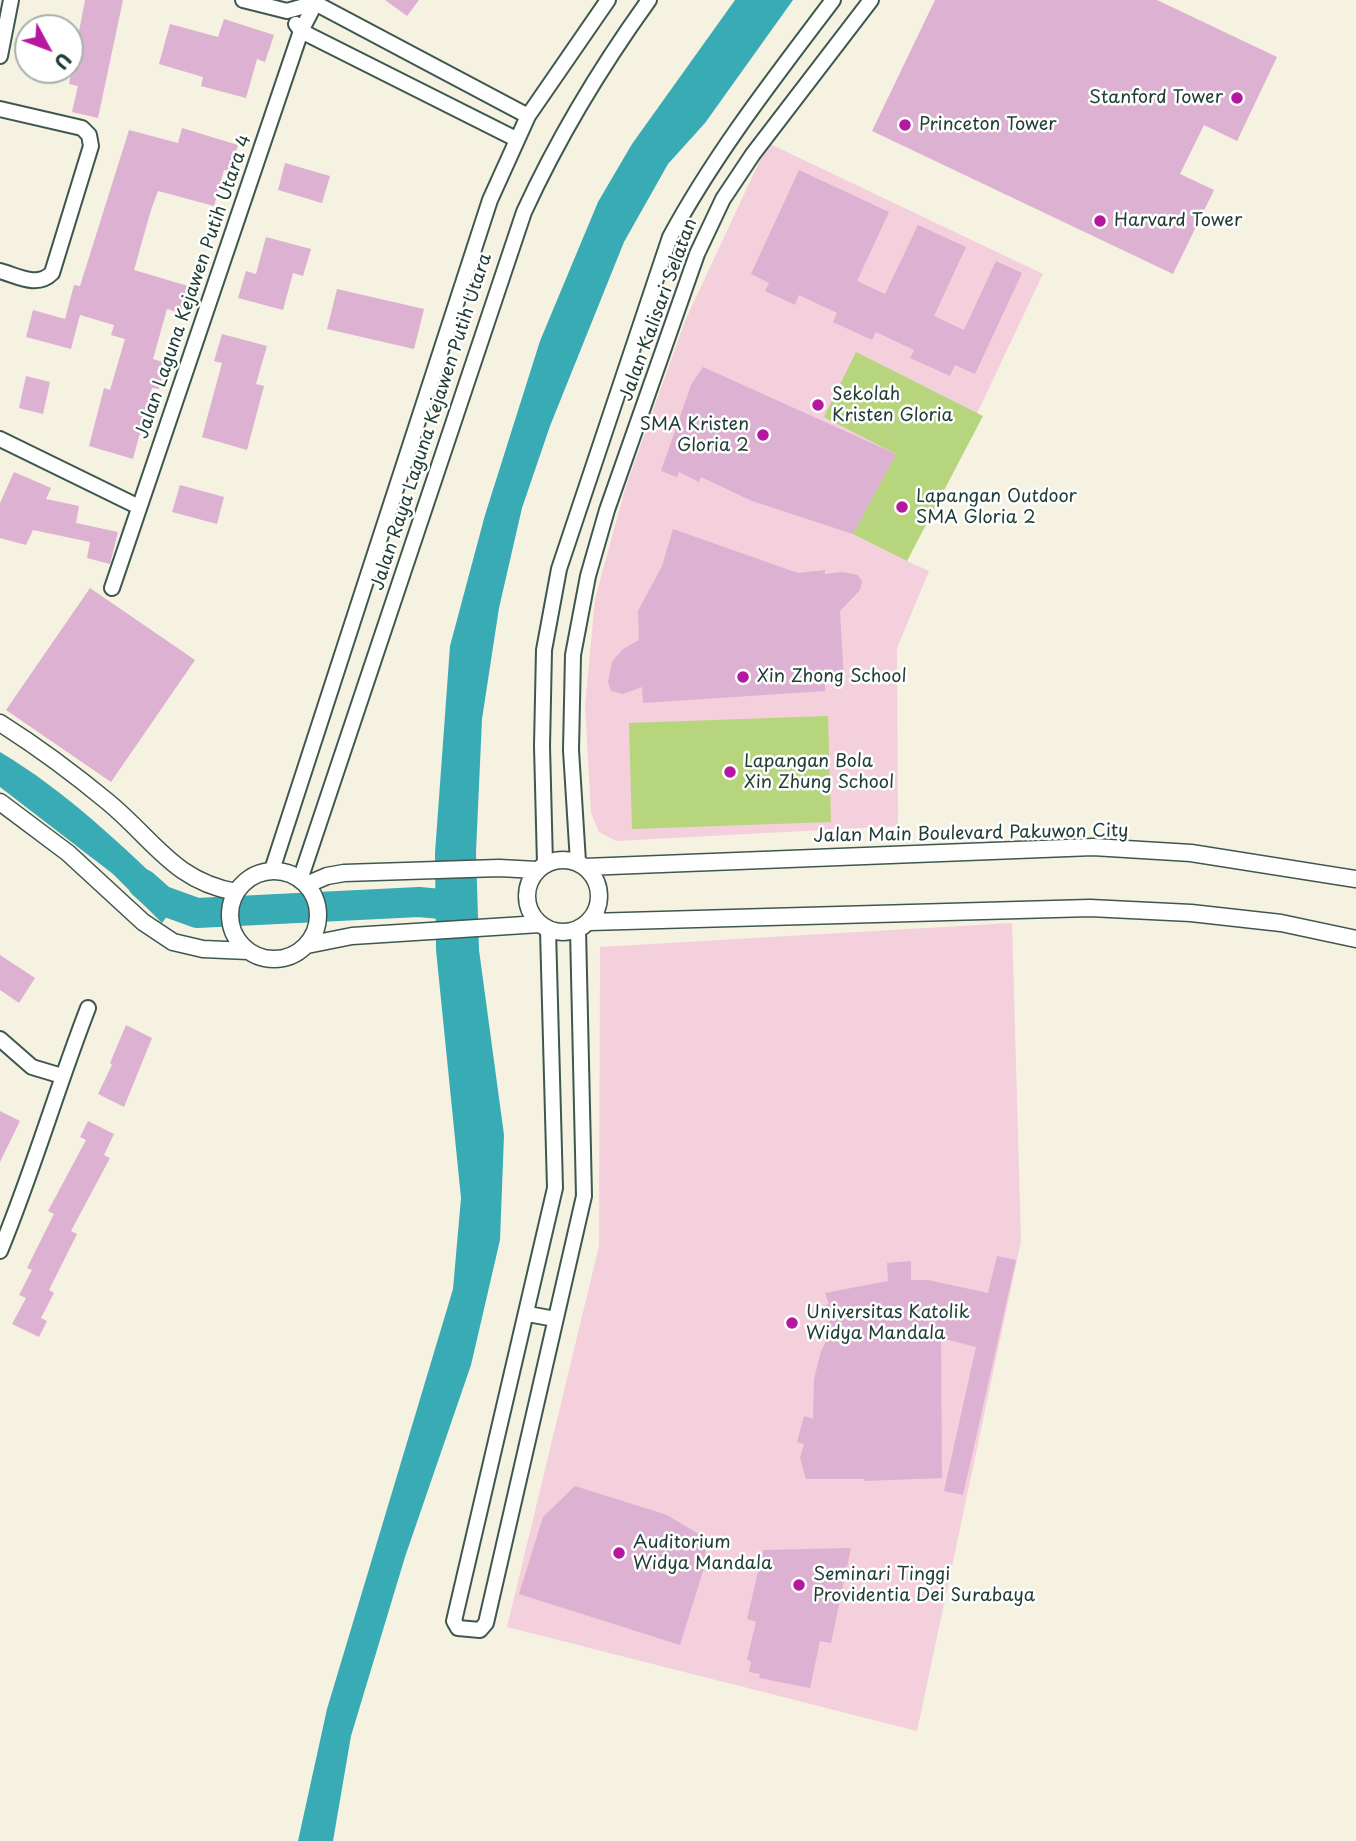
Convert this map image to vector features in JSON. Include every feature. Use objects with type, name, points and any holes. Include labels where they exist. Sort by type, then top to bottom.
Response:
[{"type":"street","points":[[0,56],[11,0]]},
{"type":"street","points":[[243,0],[287,11],[316,2],[528,116]]},
{"type":"street","name":"Jalan Raya Laguna Kejawen Putih Utara","points":[[272,870],[464,275],[516,139],[528,116],[608,0]]},
{"type":"street","name":"Jalan Raya Laguna Kejawen Putih Utara","points":[[303,883],[524,212],[554,148],[587,89],[649,0]]},
{"type":"street","name":"Jalan Kalisari Selatan","points":[[541,867],[544,650],[559,569],[670,237],[697,186],[730,137],[833,0]]},
{"type":"street","name":"Jalan Kalisari Selatan","points":[[582,864],[571,750],[573,655],[588,576],[607,510],[697,254],[723,199],[753,154],[872,0]]},
{"type":"street","name":"Jalan Laguna Kejawen Putih Utara 4","points":[[112,588],[301,31],[316,2]]},
{"type":"street","points":[[287,11],[301,31],[516,139]]},
{"type":"street","points":[[0,109],[82,128],[89,135],[91,146],[52,273],[43,281],[36,281],[0,271]]},
{"type":"street","points":[[0,439],[139,507]]},
{"type":"street","points":[[582,503],[607,510]]},
{"type":"street","points":[[0,723],[51,755],[111,804],[188,876],[209,887],[236,892]]},
{"type":"street","points":[[0,802],[68,853],[143,922],[173,942],[202,949],[248,951]]},
{"type":"street","name":"Jalan Main Boulevard Pakuwon City","points":[[582,864],[1093,847],[1191,853],[1356,879]]},
{"type":"street","points":[[303,883],[336,874],[541,867],[561,859],[582,864],[596,881],[600,898],[583,926],[584,1196],[486,1623],[480,1630],[458,1628],[454,1620],[555,1188],[544,927],[528,908],[526,898],[531,878],[541,867]]},
{"type":"street","points":[[307,945],[319,919],[318,904],[303,883],[272,870],[258,874],[236,892],[231,908],[231,924],[237,939],[248,951],[263,958],[279,959],[294,955],[307,945],[352,936],[506,926],[544,927],[563,932],[583,926],[1090,908],[1191,913],[1281,923],[1356,939]]},
{"type":"street","points":[[0,1251],[25,1189],[62,1076],[88,1009]]},
{"type":"street","points":[[0,1039],[32,1066],[62,1076]]},
{"type":"street","points":[[527,1314],[555,1319]]},
{"type":"shaded area","points":[[768,143],[1043,274],[907,561],[929,571],[897,648],[898,826],[616,841],[599,832],[591,813],[585,706],[595,599],[625,489],[685,321]]},
{"type":"shaded area","name":"Universitas Katolik Widya Mandala","points":[[1012,923],[1021,1241],[917,1731],[507,1627],[599,1246],[600,947]]},
{"type":"green space","points":[[856,352],[983,416],[907,561],[853,534],[896,454],[824,417]]},
{"type":"green space","name":"Lapangan Bola Xin Zhung School","points":[[828,716],[831,822],[632,829],[629,723]]},
{"type":"water","points":[[735,0],[793,0],[705,123],[668,164],[624,242],[550,426],[522,508],[499,608],[482,719],[476,852],[479,950],[504,1135],[500,1240],[471,1365],[405,1557],[351,1736],[333,1841],[298,1841],[327,1709],[453,1289],[461,1198],[436,950],[435,853],[450,646],[485,515],[540,341],[598,202],[632,144]]},
{"type":"water","points":[[0,752],[71,802],[179,900],[162,923],[113,874],[0,787]]},
{"type":"building","points":[[85,0],[123,0],[98,118],[72,112],[78,86],[69,84],[84,84],[82,14]]},
{"type":"building","points":[[385,0],[419,0],[407,16]]},
{"type":"building","points":[[935,0],[1157,0],[1277,57],[1237,141],[1204,125],[1180,174],[1214,190],[1173,274],[872,131]]},
{"type":"building","points":[[224,19],[274,35],[265,62],[257,59],[246,98],[201,86],[203,77],[159,64],[170,24],[218,37]]},
{"type":"building","points":[[182,128],[238,145],[230,172],[224,170],[214,206],[158,191],[151,210],[134,270],[188,286],[181,313],[167,309],[153,359],[166,363],[159,389],[152,388],[133,459],[89,446],[104,388],[110,390],[125,339],[111,335],[114,325],[80,315],[71,349],[26,337],[33,310],[65,319],[74,285],[80,286],[129,130],[178,143]]},
{"type":"building","points":[[285,163],[330,176],[322,203],[278,190]]},
{"type":"building","points":[[799,170],[889,212],[857,281],[885,294],[918,225],[966,247],[934,316],[964,330],[996,261],[1022,273],[975,374],[955,365],[950,376],[910,358],[914,350],[876,332],[872,340],[833,322],[837,313],[799,295],[795,305],[765,291],[769,283],[751,274]]},
{"type":"building","points":[[266,237],[311,249],[303,276],[293,273],[283,310],[238,298],[246,271],[256,274]]},
{"type":"building","points":[[337,289],[424,309],[414,349],[327,329]]},
{"type":"building","points":[[222,334],[267,346],[256,384],[264,386],[247,450],[202,437],[222,363],[214,361]]},
{"type":"building","name":"SMA Kristen Gloria 2","points":[[703,367],[896,454],[853,534],[752,501],[701,477],[699,482],[679,472],[677,477],[661,471],[691,385]]},
{"type":"building","points":[[26,376],[50,382],[43,414],[19,408]]},
{"type":"building","points":[[14,472],[51,488],[46,499],[79,506],[76,523],[118,532],[110,564],[87,558],[90,542],[33,530],[26,545],[0,538],[0,503]]},
{"type":"building","points":[[180,485],[224,497],[217,524],[172,512]]},
{"type":"building","points":[[673,529],[798,573],[825,570],[825,574],[842,572],[858,575],[862,582],[860,590],[840,611],[844,680],[825,682],[825,691],[643,703],[642,687],[623,694],[611,691],[608,682],[612,662],[623,649],[639,640],[638,611],[662,566]]},
{"type":"building","points":[[90,588],[195,660],[111,782],[6,710]]},
{"type":"building","points":[[0,955],[35,978],[19,1003],[0,990]]},
{"type":"building","points":[[126,1025],[152,1038],[124,1107],[98,1094]]},
{"type":"building","points":[[0,1111],[20,1121],[0,1162]]},
{"type":"building","points":[[88,1121],[114,1134],[104,1155],[110,1158],[71,1231],[77,1234],[49,1290],[54,1293],[41,1318],[47,1321],[39,1337],[12,1324],[26,1298],[19,1295],[32,1270],[27,1268],[54,1214],[48,1211],[86,1140],[80,1137]]},
{"type":"building","points":[[997,1256],[1016,1260],[963,1495],[944,1491],[976,1347],[941,1338],[942,1478],[864,1481],[806,1479],[800,1458],[804,1444],[797,1442],[804,1416],[813,1419],[814,1379],[821,1351],[831,1332],[822,1306],[829,1304],[825,1293],[888,1281],[887,1263],[911,1261],[911,1280],[928,1280],[988,1293]]},
{"type":"building","name":"Auditorium Widya Mandala","points":[[575,1486],[667,1515],[707,1539],[704,1568],[680,1645],[519,1594],[543,1517]]},
{"type":"building","name":"Seminari Tinggi Providentia Dei Surabaya","points":[[851,1548],[831,1643],[820,1641],[810,1688],[759,1678],[760,1674],[749,1672],[751,1662],[747,1659],[756,1622],[747,1619],[763,1550]]},
{"type":"waterway","points":[[143,884],[161,900],[197,913],[419,902],[452,905]]},
{"type":"place","name":"Stanford Tower","points":[[1237,98]]},
{"type":"place","name":"Princeton Tower","points":[[905,125]]},
{"type":"place","name":"Harvard Tower","points":[[1100,221]]},
{"type":"place","name":"Sekolah Kristen Gloria","points":[[818,405]]},
{"type":"place","name":"SMA Kristen Gloria 2","points":[[763,435]]},
{"type":"place","name":"Lapangan Outdoor SMA Gloria 2","points":[[902,507]]},
{"type":"place","name":"Xin Zhong School","points":[[743,677]]},
{"type":"place","name":"Lapangan Bola Xin Zhung School","points":[[730,772]]},
{"type":"place","name":"Universitas Katolik Widya Mandala","points":[[792,1323]]},
{"type":"place","name":"Auditorium Widya Mandala","points":[[619,1553]]},
{"type":"place","name":"Seminari Tinggi Providentia Dei Surabaya","points":[[799,1585]]}]
